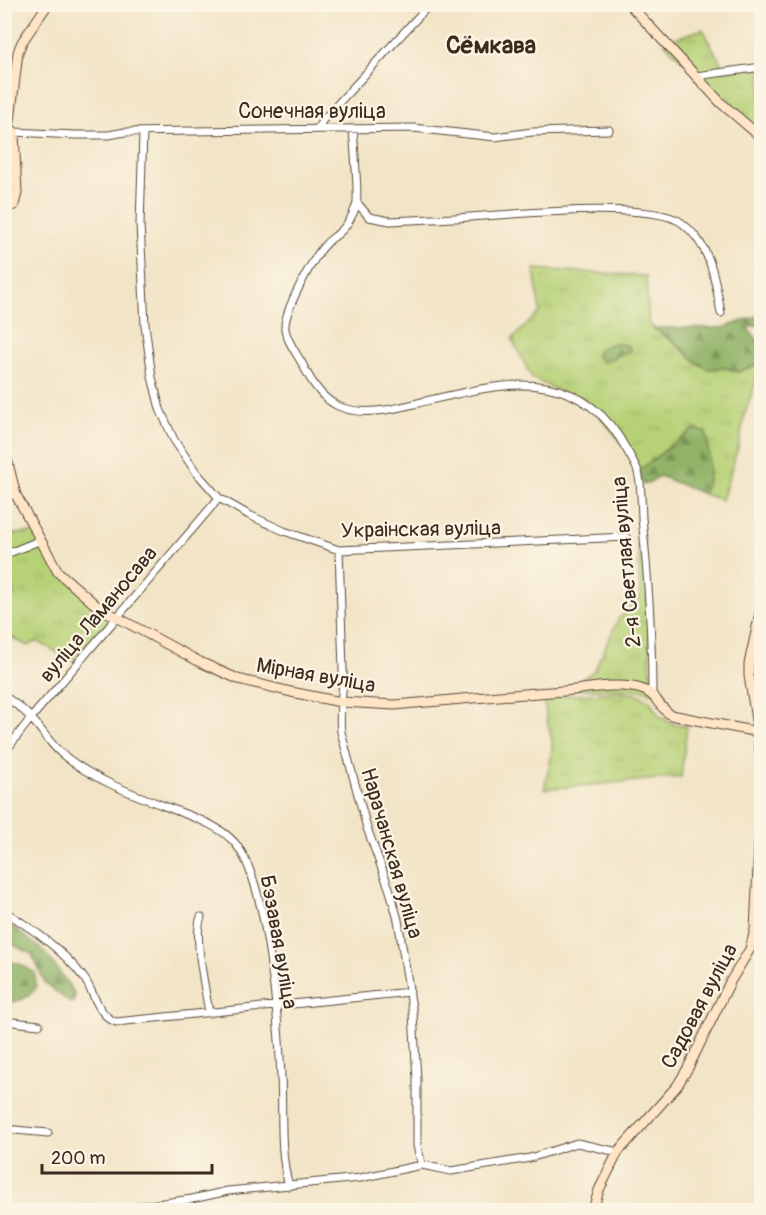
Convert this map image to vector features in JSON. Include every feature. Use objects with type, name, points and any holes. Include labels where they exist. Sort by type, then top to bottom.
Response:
[{"type":"street","points":[[4,209],[14,205],[16,201],[8,128],[13,105],[18,52],[22,42],[48,4]]},
{"type":"street","points":[[318,128],[321,121],[430,4]]},
{"type":"street","points":[[629,4],[736,118],[762,138]]},
{"type":"street","points":[[696,76],[762,67]]},
{"type":"street","name":"Сонечная вуліца","points":[[8,128],[75,135],[318,128],[354,130],[422,128],[495,136],[532,132],[609,130]]},
{"type":"street","points":[[354,130],[358,204],[369,217],[390,220],[562,211],[642,212],[666,217],[680,221],[692,232],[710,259],[721,313]]},
{"type":"street","name":"Украінская вуліца","points":[[143,132],[140,224],[146,325],[152,377],[160,409],[174,440],[196,472],[219,498],[284,531],[339,550],[626,537]]},
{"type":"street","name":"2-я Светлая вуліца","points":[[358,204],[343,230],[326,244],[313,262],[285,322],[288,338],[311,380],[324,395],[338,405],[366,412],[393,409],[484,388],[523,384],[549,386],[572,394],[594,409],[610,424],[638,471],[644,536],[652,694]]},
{"type":"street","name":"Мірная вуліца","points":[[4,447],[16,495],[58,572],[98,607],[200,662],[238,679],[341,702],[395,705],[616,687],[640,688],[652,694]]},
{"type":"street","points":[[4,495],[16,495]]},
{"type":"street","name":"вуліца Ламаносава","points":[[4,753],[116,617],[219,498]]},
{"type":"street","points":[[4,555],[41,540]]},
{"type":"street","name":"Нарачанская вуліца","points":[[339,550],[344,677],[339,717],[341,732],[367,828],[398,920],[410,992],[417,1079],[417,1146],[422,1165]]},
{"type":"street","points":[[762,604],[748,664],[762,773]]},
{"type":"street","points":[[652,694],[671,715],[758,732]]},
{"type":"street","name":"Бэзавая вуліца","points":[[4,696],[31,718],[52,745],[83,768],[122,789],[205,822],[235,843],[247,864],[260,905],[275,1006],[285,1163],[289,1186]]},
{"type":"street","name":"Садовая вуліца","points":[[593,1210],[604,1179],[618,1152],[677,1086],[698,1051],[730,982],[750,949],[755,930],[762,783]]},
{"type":"street","points":[[4,910],[39,934],[65,956],[85,979],[103,1014],[110,1021],[123,1023],[410,992]]},
{"type":"street","points":[[201,917],[199,937],[209,1013]]},
{"type":"street","points":[[4,1021],[39,1025]]},
{"type":"street","points":[[4,1129],[48,1133]]},
{"type":"street","points":[[136,1207],[228,1191],[360,1178],[422,1165],[451,1171],[530,1158],[577,1143],[618,1152]]},
{"type":"green space","points":[[703,29],[725,71],[761,67],[761,138],[664,42]]},
{"type":"green space","points":[[534,269],[646,276],[649,324],[707,369],[726,368],[738,372],[761,363],[722,500],[703,494],[709,471],[705,432],[669,446],[638,471],[625,447],[594,409],[532,378],[512,339],[540,312]]},
{"type":"green space","points":[[757,316],[759,325],[747,328],[758,340],[761,363],[738,372],[726,368],[707,369],[676,343],[653,328],[723,328]]},
{"type":"green space","points":[[614,343],[629,346],[630,350],[626,354],[602,362],[596,355],[598,349]]},
{"type":"green space","points":[[694,429],[706,432],[709,471],[703,494],[660,476],[644,485],[638,471]]},
{"type":"green space","points":[[37,532],[59,572],[116,617],[73,661],[37,641],[28,646],[5,634],[4,608],[15,595],[5,572],[5,535]]},
{"type":"green space","points":[[644,536],[652,694],[645,690],[577,689],[580,680],[594,671],[619,618],[640,596],[638,537]]},
{"type":"green space","points":[[618,692],[640,695],[650,701],[659,716],[673,724],[687,726],[681,777],[544,789],[552,742],[544,697]]},
{"type":"green space","points":[[4,920],[45,952],[75,994],[74,1002],[70,1003],[45,983],[32,954],[5,941]]},
{"type":"green space","points":[[5,961],[20,964],[35,973],[36,988],[29,995],[14,1002],[5,1001]]},
{"type":"district","name":"Сёмкава","points":[[491,45]]}]
